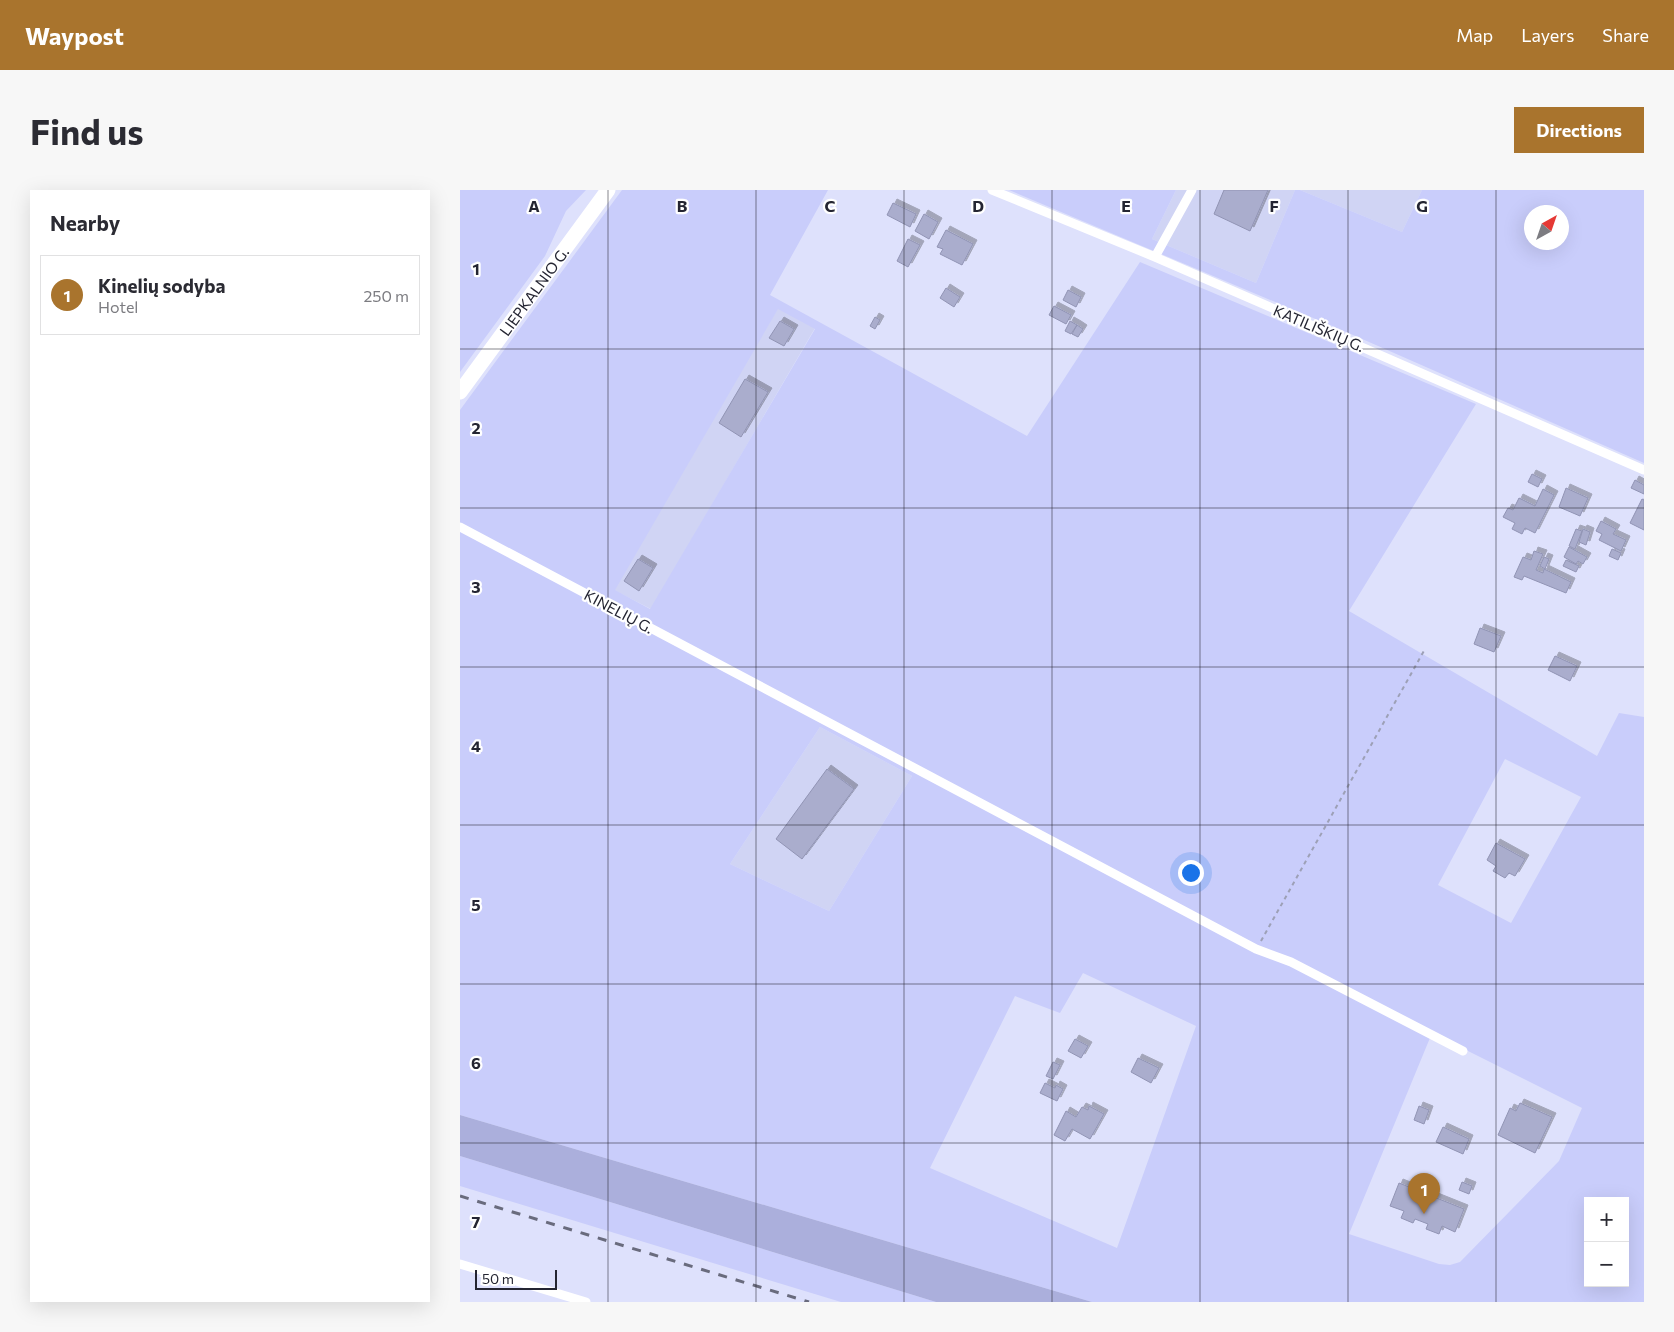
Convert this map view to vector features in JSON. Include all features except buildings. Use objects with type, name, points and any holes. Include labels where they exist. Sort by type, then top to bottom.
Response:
[{"type":"highway","name":"LIEPKALNIO G.","points":[[460,392],[608,190]]},
{"type":"street","name":"KATILIŠKIŲ G.","points":[[992,190],[1155,257],[1644,470]]},
{"type":"street","points":[[1155,257],[1192,190]]},
{"type":"street","name":"KINELIŲ G.","points":[[460,527],[1256,949],[1291,962],[1464,1052]]},
{"type":"street","points":[[460,1264],[586,1302]]},
{"type":"path","points":[[1256,949],[1425,649]]},
{"type":"shaded area","points":[[460,190],[586,190],[566,211],[545,256],[460,372]]},
{"type":"shaded area","points":[[622,190],[828,190],[770,295],[1027,436],[1140,262],[1476,404],[1349,611],[1597,756],[1619,713],[1644,717],[1644,1302],[1092,1302],[460,1115],[460,410]],"holes":[[[778,309],[815,329],[650,609],[615,590]],[[820,727],[912,776],[829,911],[730,864]],[[1505,759],[1581,797],[1511,923],[1438,885]],[[1083,973],[1196,1026],[1117,1248],[930,1168],[1015,996],[1060,1013]],[[1432,1033],[1582,1108],[1559,1161],[1460,1262],[1450,1265],[1439,1264],[1349,1234]]]},
{"type":"shaded area","points":[[1009,190],[1176,190],[1152,239],[1256,283],[1295,190],[1300,190],[1402,232],[1422,190],[1644,190],[1644,463],[1344,331]]},
{"type":"shaded area","points":[[1176,190],[1295,190],[1256,283],[1152,239]]},
{"type":"shaded area","points":[[1300,190],[1422,190],[1402,232]]},
{"type":"shaded area","points":[[778,308],[815,328],[651,609],[614,590]]},
{"type":"shaded area","points":[[820,727],[912,776],[829,911],[730,864]]},
{"type":"shaded area","points":[[460,1115],[1092,1302],[936,1302],[460,1156]]},
{"type":"shaded area","points":[[460,1156],[936,1302],[841,1302],[460,1186]]},
{"type":"railway","points":[[460,1196],[809,1302]]},
{"type":"place","name":"Kinelių sodyba","points":[[1424,1214]]}]
